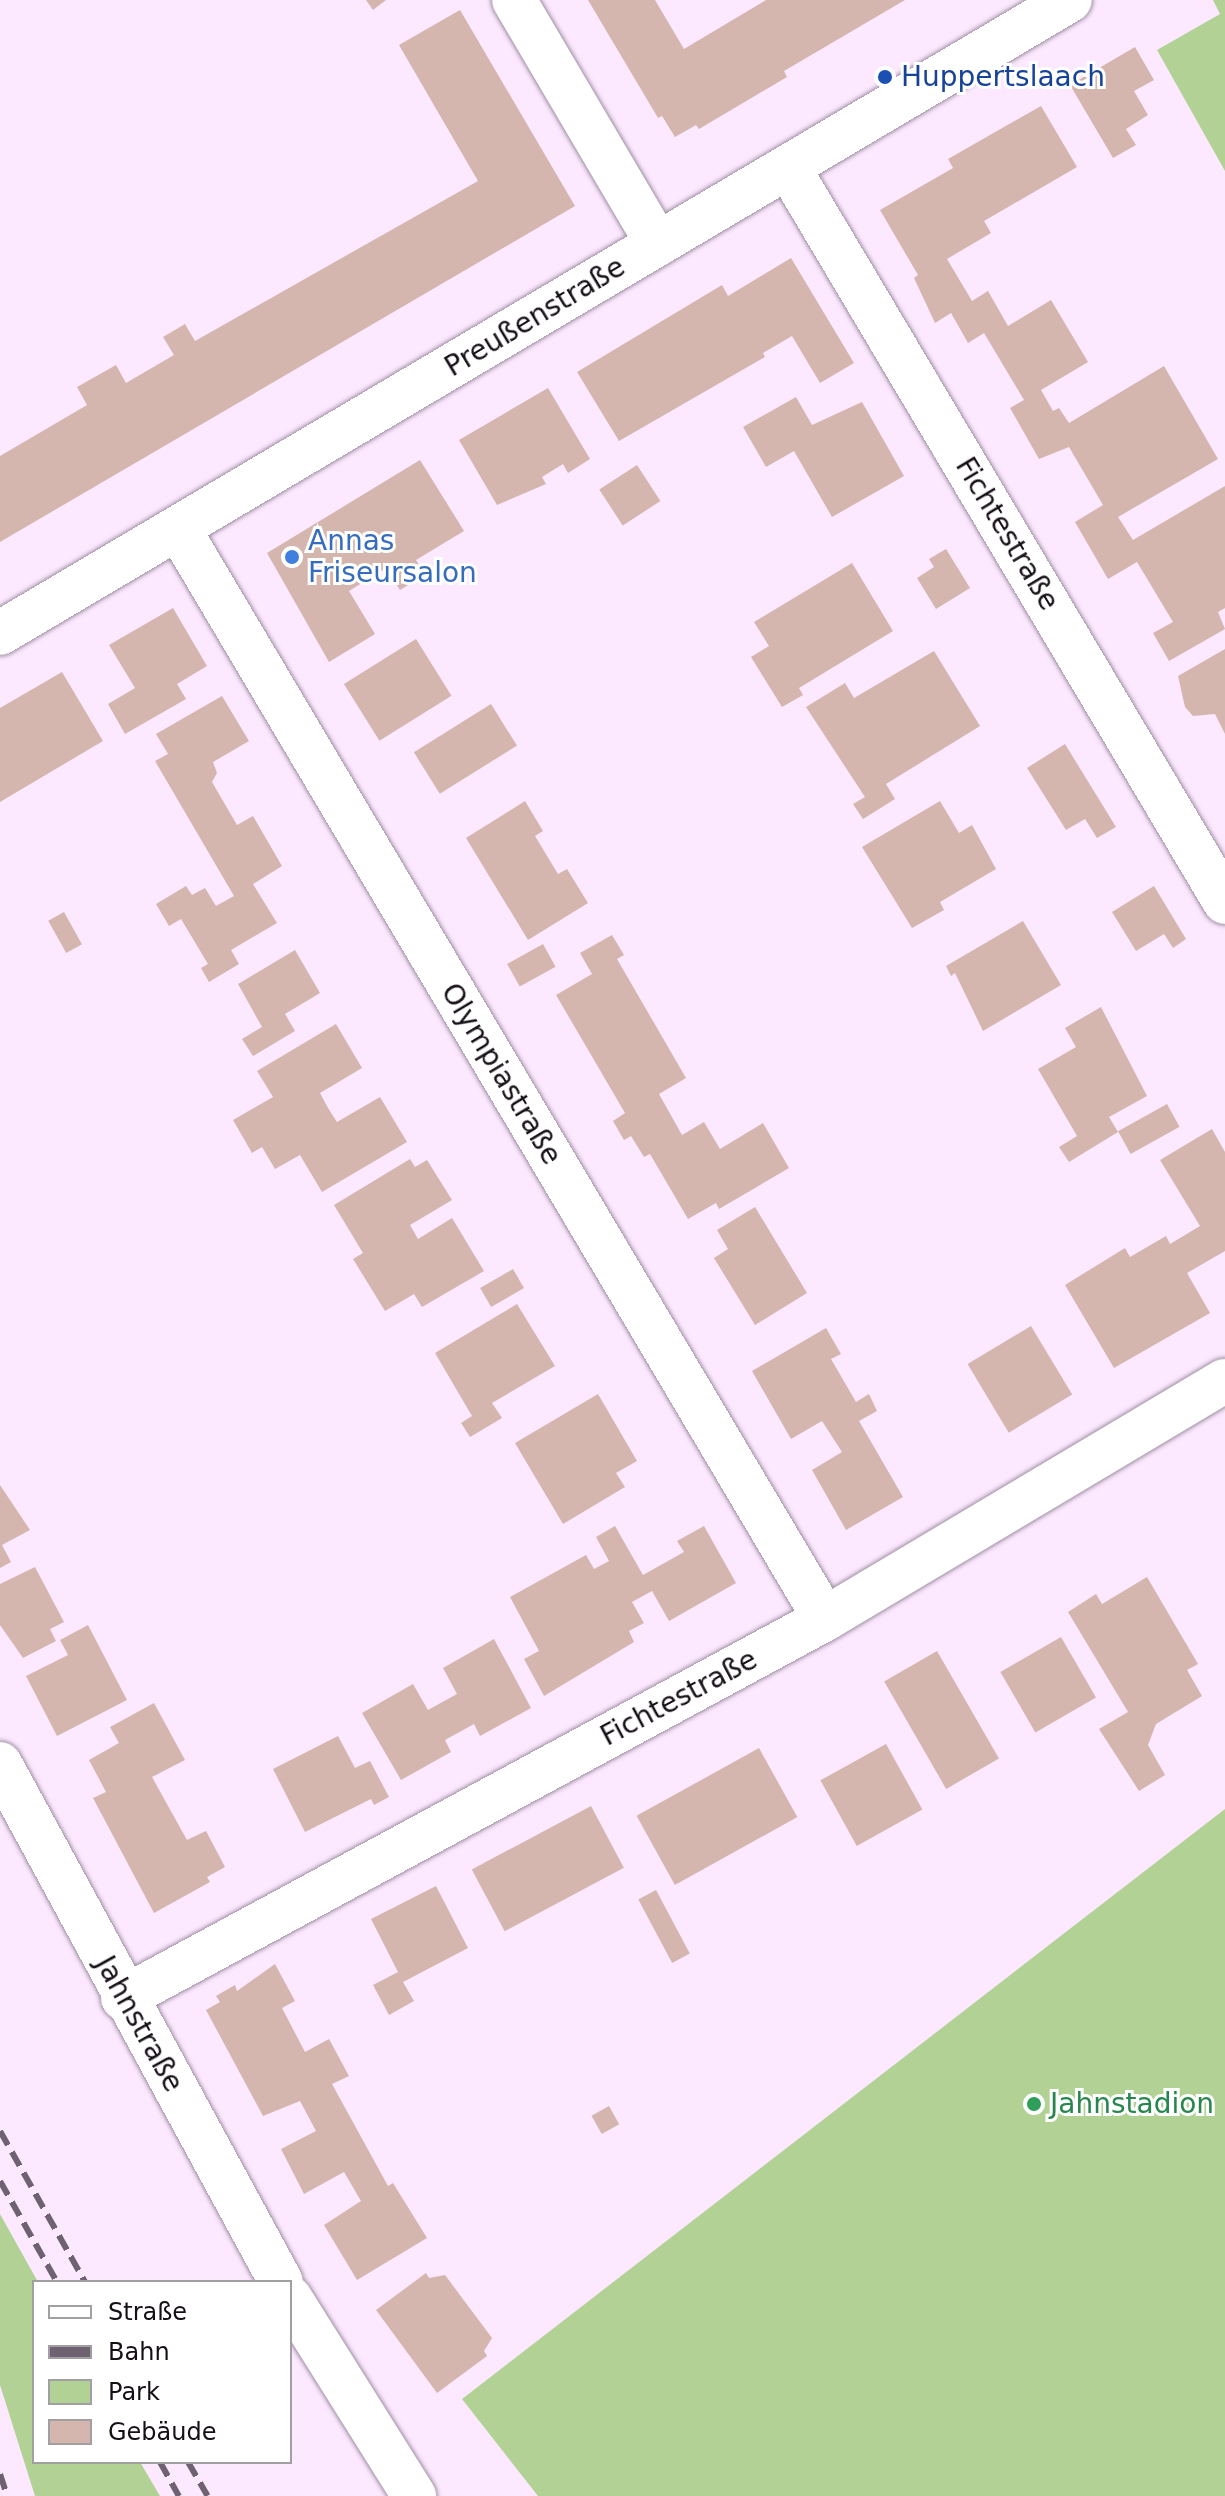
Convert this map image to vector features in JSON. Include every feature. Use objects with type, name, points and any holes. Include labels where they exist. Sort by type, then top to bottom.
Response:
[{"type":"street","points":[[514,0],[658,244]]},
{"type":"street","name":"Preußenstraße","points":[[0,633],[1070,0]]},
{"type":"street","name":"Fichtestraße","points":[[788,167],[1225,902]]},
{"type":"street","name":"Olympiastraße","points":[[178,528],[825,1619]]},
{"type":"street","name":"Fichtestraße","points":[[123,1998],[825,1619],[1225,1381]]},
{"type":"street","name":"Jahnstraße","points":[[0,1764],[123,1998],[280,2280]]},
{"type":"street","points":[[292,2301],[414,2496]]},
{"type":"green space","points":[[1213,0],[1225,0],[1225,171],[1157,50],[1220,14]]},
{"type":"green space","name":"Jahnstadion","points":[[1225,1809],[1225,2496],[538,2496],[462,2399]]},
{"type":"green space","points":[[0,2214],[37,2280],[32,2280],[32,2464],[141,2464],[160,2496],[35,2496],[0,2385]]},
{"type":"building","points":[[366,0],[386,0],[373,10]]},
{"type":"building","points":[[588,0],[655,0],[684,49],[766,0],[905,0],[784,71],[787,77],[699,129],[696,125],[675,137],[662,116],[658,118]]},
{"type":"building","points":[[460,10],[575,206],[0,542],[0,456],[87,405],[77,387],[116,365],[126,383],[174,355],[163,337],[185,324],[195,341],[478,181],[399,45]]},
{"type":"building","points":[[1135,47],[1154,80],[1134,91],[1148,115],[1126,129],[1136,145],[1113,158],[1070,85]]},
{"type":"building","points":[[1041,106],[1077,167],[984,221],[991,233],[947,259],[972,301],[988,291],[1008,326],[1051,300],[1088,362],[1041,390],[1053,411],[1059,408],[1069,423],[1164,366],[1218,459],[1118,517],[1133,540],[1225,486],[1225,608],[1218,612],[1225,629],[1169,661],[1153,633],[1173,622],[1137,562],[1108,579],[1075,522],[1103,505],[1069,447],[1039,459],[1010,408],[1024,400],[984,333],[968,343],[951,313],[935,323],[914,278],[918,275],[880,210],[953,168],[948,159]]},
{"type":"building","points":[[791,258],[854,363],[820,383],[792,336],[763,353],[765,357],[619,441],[577,372],[722,285],[728,296]]},
{"type":"building","points":[[548,388],[590,459],[568,473],[563,464],[542,477],[546,484],[497,505],[459,440]]},
{"type":"building","points":[[796,397],[812,425],[862,402],[904,476],[832,517],[794,451],[766,467],[743,427]]},
{"type":"building","points":[[420,460],[464,531],[416,560],[425,575],[400,590],[386,568],[349,591],[375,634],[329,662],[267,553]]},
{"type":"building","points":[[637,465],[660,501],[623,526],[599,490]]},
{"type":"building","points":[[946,549],[970,588],[936,609],[917,578],[934,567],[929,559]]},
{"type":"building","points":[[852,563],[893,631],[799,688],[803,695],[782,707],[751,657],[769,646],[754,622]]},
{"type":"building","points":[[173,608],[207,666],[177,684],[186,699],[125,734],[108,704],[135,688],[109,645]]},
{"type":"building","points":[[416,639],[452,696],[379,741],[344,684]]},
{"type":"building","points":[[1225,649],[1225,734],[1215,714],[1193,716],[1185,707],[1178,676]]},
{"type":"building","points":[[934,651],[980,726],[886,784],[895,799],[863,819],[853,804],[865,797],[806,707],[845,683],[854,698]]},
{"type":"building","points":[[62,672],[103,741],[0,802],[0,708]]},
{"type":"building","points":[[222,696],[249,741],[213,762],[217,773],[212,782],[237,825],[253,816],[282,866],[253,884],[277,923],[231,950],[239,964],[209,982],[201,968],[208,964],[181,919],[169,926],[156,904],[186,886],[192,895],[205,888],[216,906],[234,896],[155,761],[168,754],[156,734]]},
{"type":"building","points":[[491,704],[517,746],[440,794],[414,752]]},
{"type":"building","points":[[1065,744],[1116,827],[1097,838],[1085,819],[1066,830],[1027,768]]},
{"type":"building","points":[[525,801],[543,831],[535,836],[558,874],[567,869],[588,903],[528,940],[466,838]]},
{"type":"building","points":[[940,801],[959,833],[972,825],[996,869],[940,902],[944,910],[912,928],[862,847]]},
{"type":"building","points":[[1154,886],[1186,939],[1173,948],[1164,934],[1136,951],[1112,912]]},
{"type":"building","points":[[64,912],[82,944],[66,953],[48,921]]},
{"type":"building","points":[[1023,921],[1061,985],[983,1031],[955,973],[951,976],[946,966]]},
{"type":"building","points":[[612,935],[624,955],[617,959],[686,1078],[659,1094],[682,1135],[704,1122],[720,1149],[763,1123],[789,1168],[719,1209],[716,1203],[688,1219],[650,1154],[644,1157],[631,1136],[624,1140],[613,1121],[625,1113],[556,995],[592,974],[580,953]]},
{"type":"building","points":[[543,944],[556,967],[520,987],[507,964]]},
{"type":"building","points":[[295,950],[320,993],[285,1014],[295,1031],[253,1056],[242,1039],[262,1027],[238,984]]},
{"type":"building","points":[[1101,1007],[1147,1096],[1109,1117],[1118,1132],[1069,1162],[1059,1147],[1077,1136],[1038,1069],[1076,1047],[1065,1028]]},
{"type":"building","points":[[336,1024],[362,1068],[320,1093],[328,1108],[337,1122],[380,1097],[407,1142],[322,1192],[300,1155],[275,1169],[262,1147],[252,1153],[233,1120],[273,1097],[257,1071]]},
{"type":"building","points":[[1167,1104],[1180,1127],[1131,1154],[1118,1131]]},
{"type":"building","points":[[1212,1129],[1225,1152],[1225,1251],[1187,1273],[1210,1313],[1114,1368],[1065,1285],[1125,1248],[1130,1257],[1166,1236],[1170,1244],[1200,1226],[1160,1160]]},
{"type":"building","points":[[410,1159],[415,1167],[427,1160],[452,1200],[410,1225],[418,1239],[452,1218],[484,1271],[422,1307],[414,1294],[385,1311],[353,1259],[363,1253],[334,1205]]},
{"type":"building","points":[[755,1207],[807,1293],[755,1325],[714,1258],[728,1249],[717,1230]]},
{"type":"building","points":[[513,1269],[524,1288],[491,1307],[480,1288]]},
{"type":"building","points":[[517,1304],[555,1366],[492,1403],[502,1418],[470,1437],[461,1423],[472,1416],[435,1353]]},
{"type":"building","points":[[1031,1326],[1072,1395],[1009,1433],[968,1364]]},
{"type":"building","points":[[826,1328],[841,1354],[831,1359],[856,1402],[869,1394],[877,1411],[859,1421],[903,1497],[846,1530],[812,1470],[842,1452],[822,1421],[791,1439],[752,1371]]},
{"type":"building","points":[[598,1394],[637,1461],[616,1473],[625,1487],[563,1524],[515,1443]]},
{"type":"building","points":[[0,1485],[30,1530],[2,1545],[11,1562],[0,1568]]},
{"type":"building","points":[[615,1526],[643,1575],[684,1552],[677,1541],[704,1526],[736,1583],[669,1621],[652,1591],[632,1602],[644,1623],[629,1631],[634,1642],[544,1696],[524,1659],[539,1651],[510,1597],[586,1555],[594,1569],[609,1561],[596,1537]]},
{"type":"building","points":[[35,1567],[64,1622],[50,1629],[56,1641],[23,1658],[0,1625],[0,1584]]},
{"type":"building","points":[[1147,1577],[1198,1664],[1187,1670],[1202,1696],[1156,1724],[1148,1745],[1165,1775],[1139,1791],[1099,1729],[1128,1712],[1068,1612],[1096,1594],[1102,1604]]},
{"type":"building","points":[[88,1625],[127,1700],[57,1736],[26,1676],[68,1655],[60,1640]]},
{"type":"building","points":[[1061,1637],[1096,1698],[1035,1733],[1000,1672]]},
{"type":"building","points":[[494,1639],[531,1708],[480,1736],[474,1724],[445,1740],[451,1752],[401,1780],[362,1713],[413,1684],[428,1710],[457,1694],[443,1668]]},
{"type":"building","points":[[937,1651],[999,1758],[946,1789],[884,1682]]},
{"type":"building","points":[[154,1703],[185,1760],[152,1777],[187,1840],[206,1831],[225,1867],[207,1877],[210,1882],[154,1913],[93,1798],[106,1792],[89,1760],[119,1743],[110,1727]]},
{"type":"building","points":[[338,1736],[355,1768],[370,1761],[389,1797],[374,1805],[371,1799],[305,1832],[273,1769]]},
{"type":"building","points":[[886,1744],[922,1810],[857,1846],[820,1780]]},
{"type":"building","points":[[759,1748],[797,1817],[675,1885],[637,1816]]},
{"type":"building","points":[[591,1806],[624,1868],[505,1931],[472,1869]]},
{"type":"building","points":[[436,1886],[468,1948],[403,1982],[414,2001],[389,2015],[373,1985],[398,1972],[371,1919]]},
{"type":"building","points":[[656,1890],[690,1954],[672,1963],[638,1899]]},
{"type":"building","points":[[275,1964],[295,2001],[282,2008],[305,2052],[329,2039],[349,2076],[332,2084],[388,2186],[393,2183],[427,2238],[357,2280],[324,2225],[361,2201],[344,2172],[304,2194],[281,2149],[316,2131],[300,2101],[263,2116],[206,2010],[220,2002],[216,1996],[235,1985],[237,1991]]},
{"type":"building","points":[[609,2106],[619,2124],[602,2134],[592,2116]]},
{"type":"building","points":[[426,2273],[429,2278],[445,2275],[492,2338],[484,2351],[487,2356],[437,2393],[376,2310]]},
{"type":"railway","points":[[0,2131],[84,2280]]},
{"type":"railway","points":[[0,2181],[56,2280]]},
{"type":"railway","points":[[161,2464],[179,2496]]},
{"type":"railway","points":[[189,2464],[208,2496]]},
{"type":"railway","points":[[0,2474],[7,2496]]},
{"type":"place","name":"Huppertslaach","points":[[885,77]]},
{"type":"place","name":"Annas Friseursalon","points":[[292,557]]},
{"type":"place","name":"Jahnstadion","points":[[1034,2104]]}]
